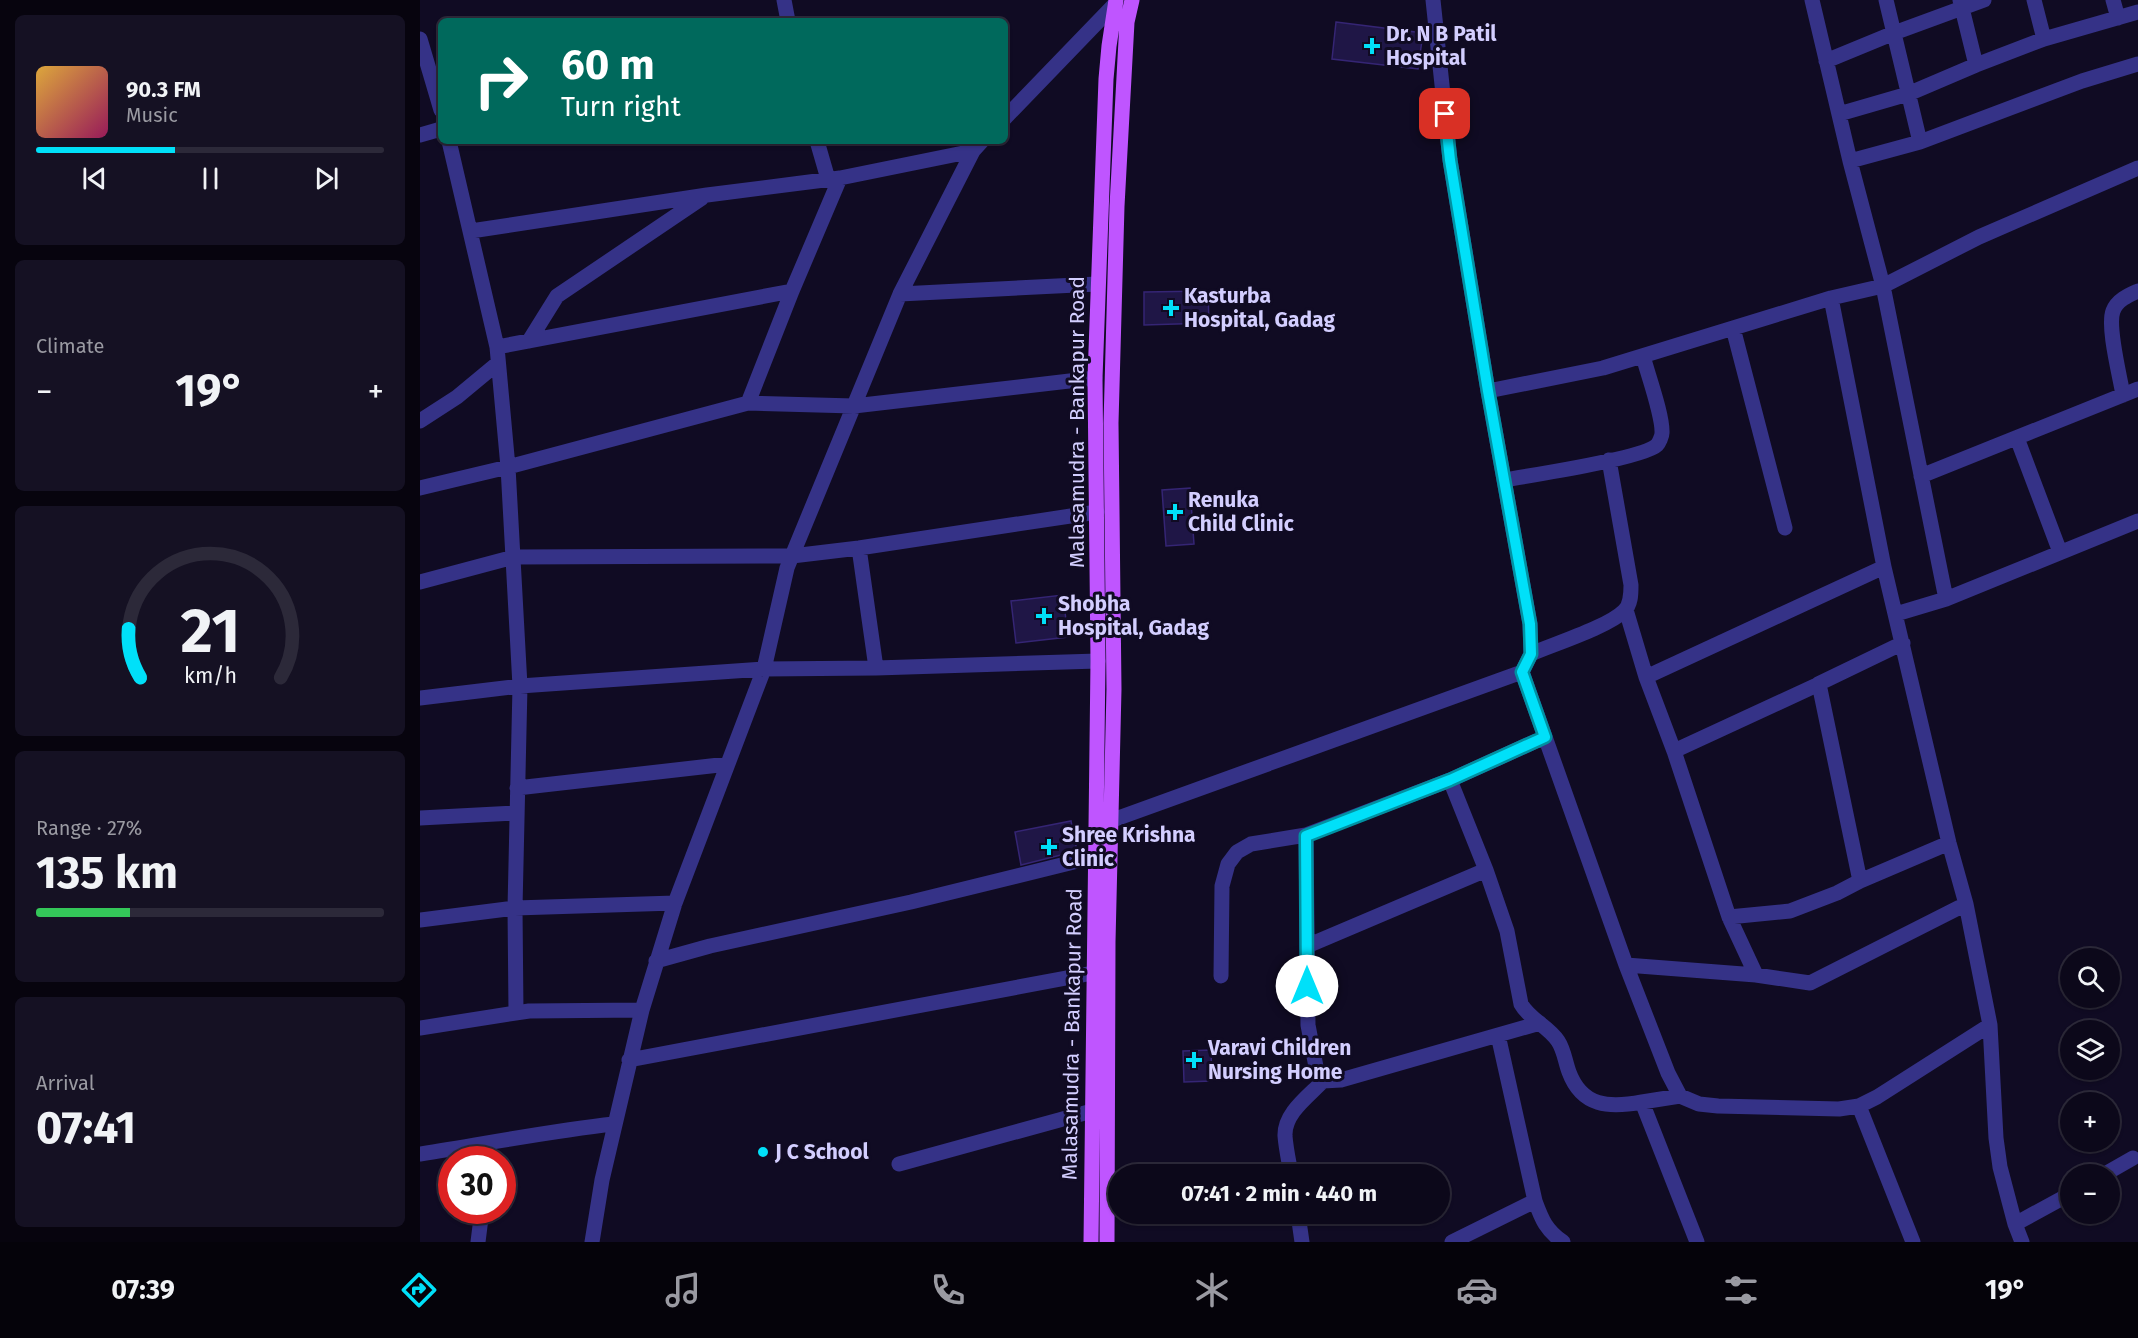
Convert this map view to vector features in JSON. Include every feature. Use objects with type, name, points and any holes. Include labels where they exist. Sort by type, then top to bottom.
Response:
[{"type":"main road","points":[[1107,1242],[1110,821],[1114,689],[1111,423],[1117,206],[1127,22],[1132,0]]},
{"type":"main road","name":"Malasamudra - Bankapur Road","points":[[1091,1242],[1098,661],[1095,378],[1106,79],[1115,2]]},
{"type":"street","points":[[784,0],[787,18]]},
{"type":"street","points":[[1110,821],[1522,672],[1531,654],[1530,624],[1488,391],[1450,160],[1433,0]]},
{"type":"street","points":[[1812,0],[1850,161],[1883,286],[1946,599]]},
{"type":"street","points":[[1886,0],[1920,142]]},
{"type":"street","points":[[1826,61],[1961,4],[1983,0]]},
{"type":"street","points":[[2034,0],[2044,39]]},
{"type":"street","points":[[2113,0],[2118,18]]},
{"type":"street","points":[[1008,115],[1115,2]]},
{"type":"street","points":[[1961,4],[1976,65]]},
{"type":"street","points":[[1839,114],[1908,94],[2044,39],[2138,12]]},
{"type":"street","points":[[420,39],[438,100]]},
{"type":"street","points":[[1850,161],[1920,142],[2082,81],[2138,64]]},
{"type":"street","points":[[420,135],[438,130]]},
{"type":"street","points":[[450,144],[496,347],[508,467],[520,686],[515,908],[516,1013]]},
{"type":"street","points":[[748,403],[834,178],[818,144]]},
{"type":"street","points":[[471,231],[834,178],[978,146]]},
{"type":"street","points":[[592,1242],[614,1124],[656,961],[675,903],[764,669],[787,568],[900,294],[978,146]]},
{"type":"street","points":[[1488,391],[1603,368],[1831,298],[1883,286],[1979,237],[2138,168]]},
{"type":"street","points":[[529,341],[557,296],[707,195]]},
{"type":"street","points":[[900,294],[1097,284]]},
{"type":"street","points":[[496,347],[792,291]]},
{"type":"street","points":[[1921,476],[2131,392],[2110,323],[2113,309],[2125,297],[2138,291]]},
{"type":"street","points":[[1831,298],[1884,567],[1948,843],[1966,904],[1990,1025],[1996,1138],[2000,1167],[2022,1242]]},
{"type":"street","points":[[1733,328],[1785,528]]},
{"type":"street","points":[[1504,480],[1610,460],[1657,445],[1662,434],[1660,420],[1642,357]]},
{"type":"street","points":[[420,421],[458,397],[498,363]]},
{"type":"street","points":[[420,488],[748,403],[854,406],[1095,378]]},
{"type":"street","points":[[2017,438],[2060,552]]},
{"type":"street","points":[[1531,654],[1611,621],[1626,610],[1631,599],[1631,585],[1610,460]]},
{"type":"street","points":[[420,582],[514,557],[792,556],[1097,512]]},
{"type":"street","points":[[1896,614],[1946,599],[2138,520]]},
{"type":"street","points":[[859,548],[876,668]]},
{"type":"street","points":[[1646,677],[1884,567]]},
{"type":"street","points":[[1626,610],[1646,677],[1674,751],[1729,917],[1756,975]]},
{"type":"street","points":[[1674,751],[1903,643]]},
{"type":"street","points":[[420,698],[520,686],[764,669],[1098,661]]},
{"type":"street","points":[[1522,672],[1626,965],[1668,1073],[1680,1096]]},
{"type":"street","points":[[1818,684],[1860,881]]},
{"type":"street","points":[[1221,976],[1222,886],[1228,864],[1237,852],[1251,844],[1306,836],[1450,780],[1545,737]]},
{"type":"street","points":[[517,788],[728,764]]},
{"type":"street","points":[[1450,780],[1486,870],[1507,931],[1521,1004],[1526,1012],[1557,1040],[1578,1091],[1591,1100],[1624,1105],[1680,1096],[1699,1104],[1718,1106],[1839,1109],[1859,1106],[1877,1097],[1990,1025]]},
{"type":"street","points":[[420,818],[517,813]]},
{"type":"street","points":[[1306,836],[1308,1025],[1317,1071],[1323,1081]]},
{"type":"street","points":[[1729,917],[1790,910],[1837,893],[1948,843]]},
{"type":"street","points":[[656,961],[710,946],[911,902],[1094,857]]},
{"type":"street","points":[[1307,946],[1486,870]]},
{"type":"street","points":[[420,920],[515,908],[675,903]]},
{"type":"street","points":[[1626,965],[1756,975],[1810,983],[1966,904]]},
{"type":"street","points":[[629,1060],[1093,973]]},
{"type":"street","points":[[420,1028],[529,1011],[642,1010]]},
{"type":"street","points":[[1290,1164],[1285,1134],[1287,1122],[1292,1113],[1323,1081],[1341,1080],[1540,1023]]},
{"type":"street","points":[[1498,1035],[1535,1201],[1550,1233],[1563,1242]]},
{"type":"street","points":[[1642,1102],[1697,1242]]},
{"type":"street","points":[[1859,1106],[1913,1242]]},
{"type":"street","points":[[898,1164],[1092,1111]]},
{"type":"street","points":[[420,1154],[491,1144],[549,1131],[614,1124]]},
{"type":"street","points":[[2120,1165],[2133,1158]]},
{"type":"street","points":[[2015,1224],[2060,1199]]},
{"type":"street","points":[[1452,1242],[1535,1201]]},
{"type":"street","points":[[478,1242],[480,1224]]},
{"type":"street","points":[[1299,1224],[1302,1242]]},
{"type":"building","points":[[1336,22],[1423,33],[1418,69],[1332,59]]},
{"type":"building","points":[[1208,291],[1209,323],[1144,325],[1144,292]]},
{"type":"building","points":[[1190,488],[1194,544],[1166,546],[1162,490]]},
{"type":"building","points":[[1063,595],[1068,637],[1016,643],[1011,601]]},
{"type":"building","points":[[1071,821],[1077,851],[1021,865],[1015,832]]},
{"type":"building","points":[[1211,1050],[1212,1081],[1184,1082],[1183,1051]]},
{"type":"place","name":"Dr. N B Patil Hospital","points":[[1372,46]]},
{"type":"place","name":"Kasturba Hospital, Gadag","points":[[1171,308]]},
{"type":"place","name":"Renuka Child Clinic","points":[[1175,512]]},
{"type":"place","name":"Shobha Hospital, Gadag","points":[[1044,616]]},
{"type":"place","name":"Shree Krishna Clinic","points":[[1049,847]]},
{"type":"place","name":"Varavi Children Nursing Home","points":[[1194,1060]]},
{"type":"place","name":"J C School","points":[[763,1152]]},
{"type":"route","points":[[1307,986],[1306,836],[1450,780],[1545,737],[1522,672],[1531,654],[1530,624],[1488,391],[1450,160],[1445,114]]}]
